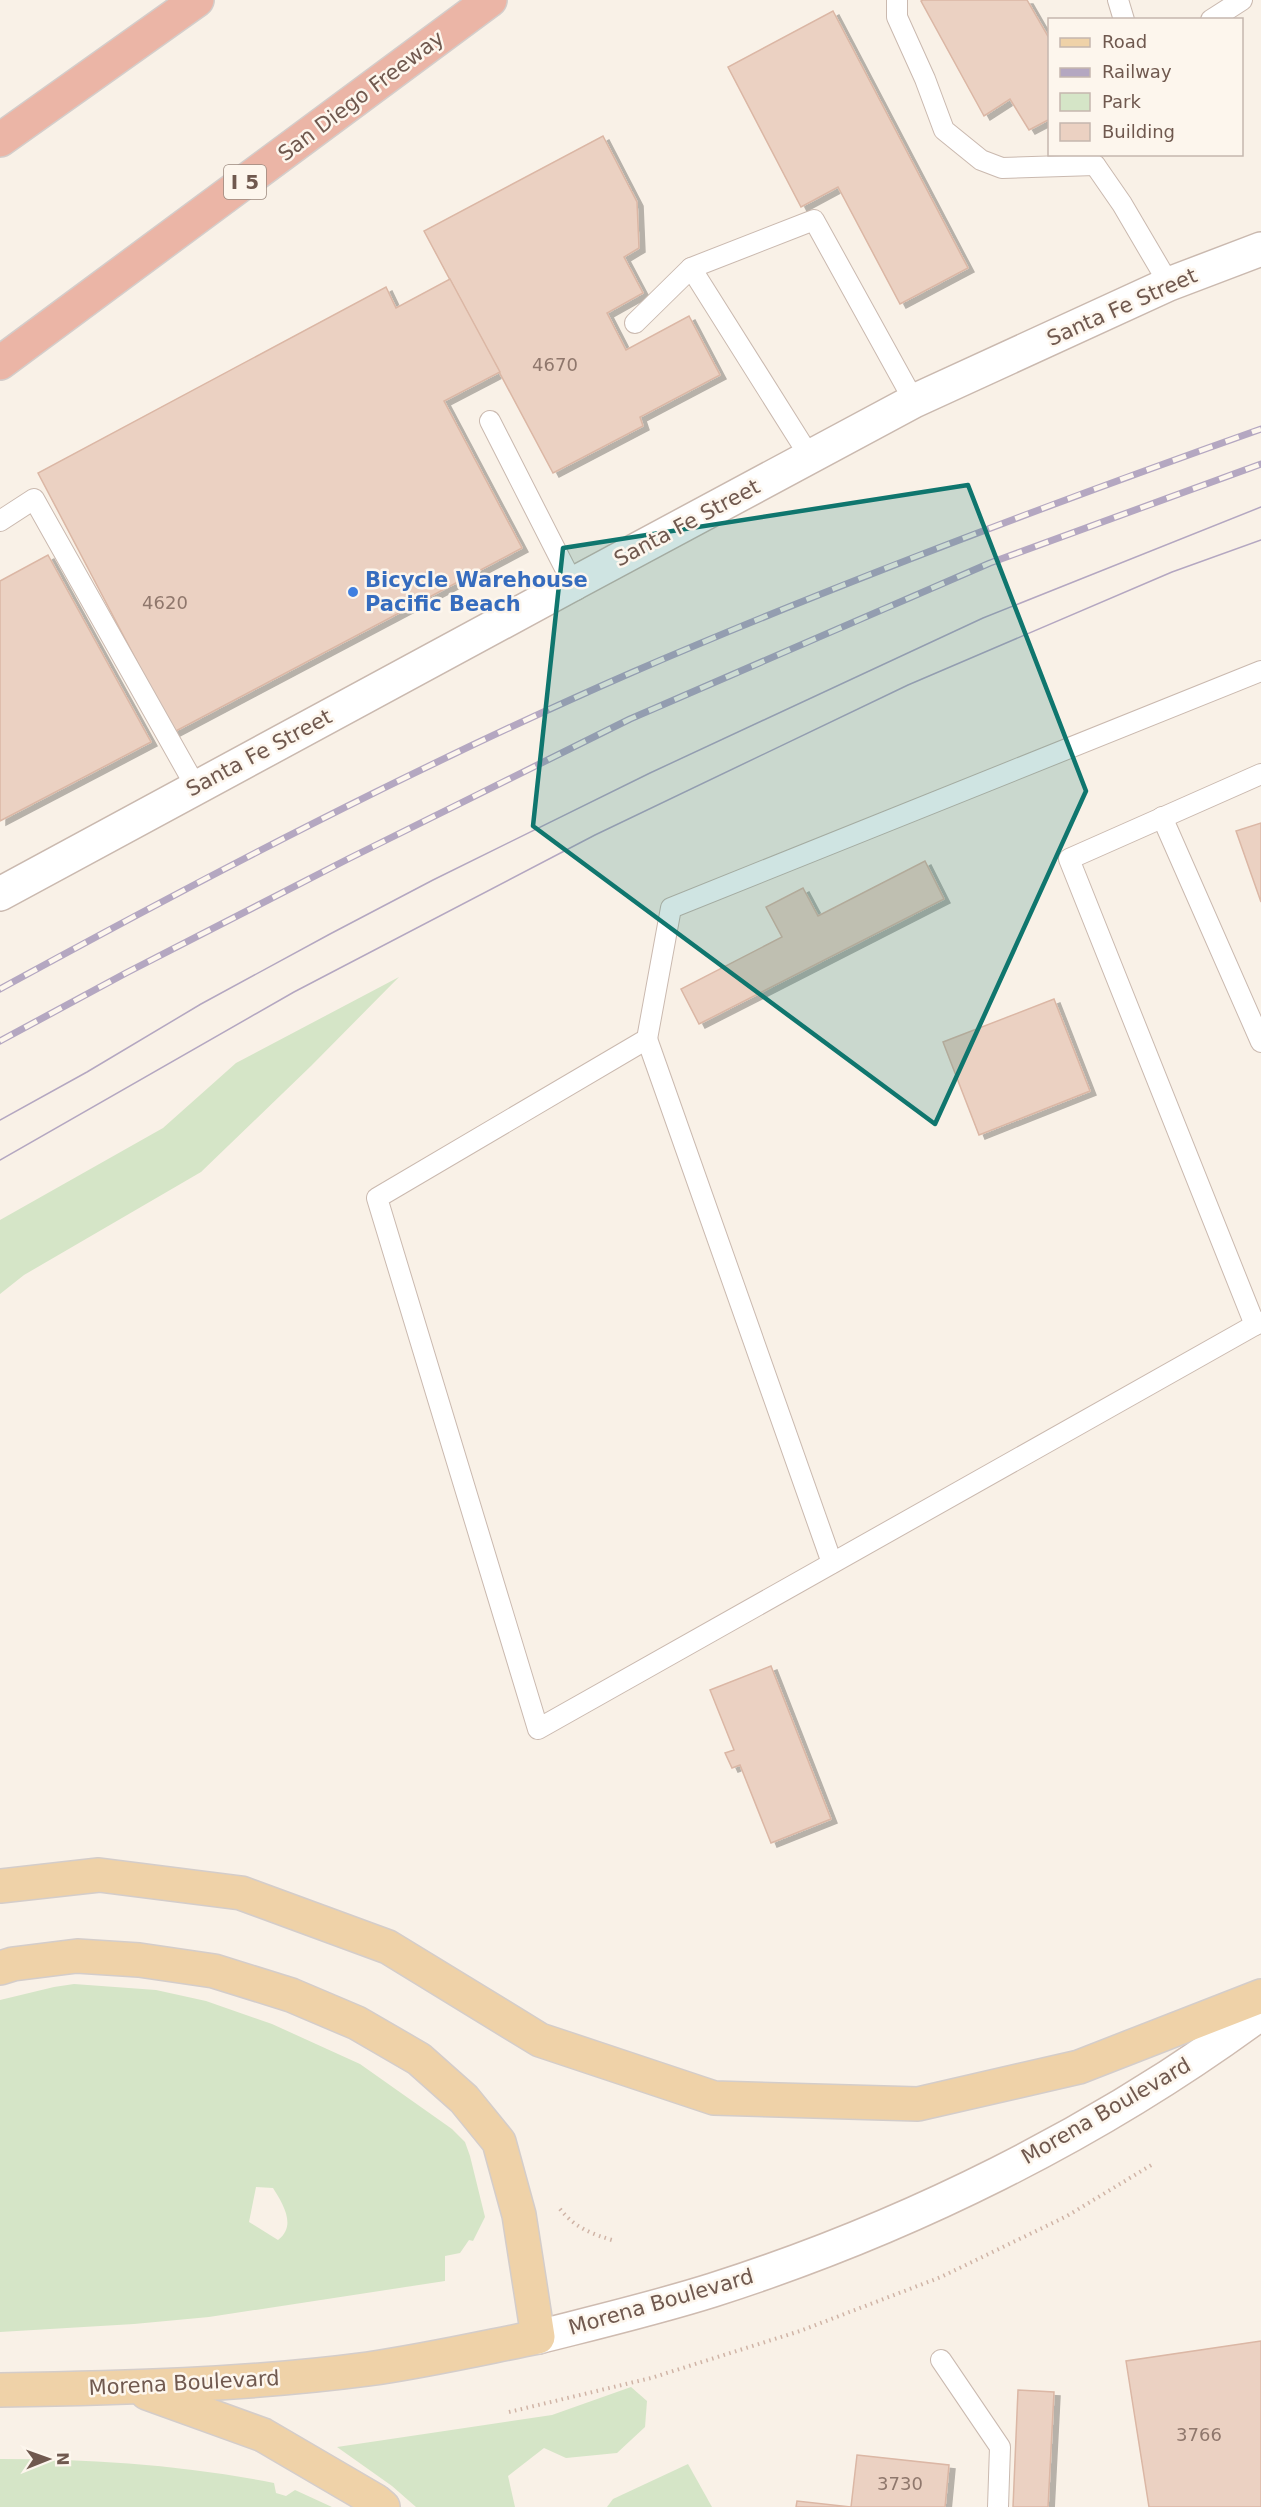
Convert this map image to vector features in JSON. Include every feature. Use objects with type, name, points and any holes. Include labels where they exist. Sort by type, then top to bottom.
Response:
[{"type":"highway","points":[[0,140],[197,0]]},
{"type":"highway","name":"San Diego Freeway","points":[[0,363],[490,0]]},
{"type":"main road","points":[[0,1886],[99,1875],[241,1893],[388,1947],[540,2040],[714,2098],[918,2104],[1079,2067],[1261,1996]]},
{"type":"main road","points":[[0,1968],[13,1964],[77,1956],[139,1960],[214,1971],[291,1995],[357,2024],[419,2059],[464,2099],[499,2142],[519,2215],[538,2337]]},
{"type":"main road","name":"Morena Boulevard","points":[[0,2390],[134,2388],[279,2379],[370,2368],[538,2337]]},
{"type":"main road","points":[[134,2388],[263,2435],[383,2507]]},
{"type":"street","points":[[1220,264],[1261,228]]},
{"type":"street","name":"Santa Fe Street","points":[[0,894],[914,401],[1169,284],[1261,249]]},
{"type":"street","name":"Morena Boulevard","points":[[538,2337],[712,2290],[796,2262],[899,2219],[981,2181],[1096,2120],[1226,2039],[1261,2013]]},
{"type":"lane","points":[[897,0],[897,17],[925,79],[944,130],[981,160],[1002,168],[1097,160],[1169,284]]},
{"type":"lane","points":[[1118,0],[1123,18]]},
{"type":"lane","points":[[1214,18],[1242,0]]},
{"type":"lane","points":[[635,323],[691,268],[814,220],[914,401]]},
{"type":"lane","points":[[691,268],[810,457]]},
{"type":"lane","points":[[490,421],[573,584]]},
{"type":"lane","points":[[0,521],[34,499],[196,787]]},
{"type":"lane","points":[[832,1563],[647,1039],[671,908],[1261,671]]},
{"type":"lane","points":[[647,1039],[377,1198],[538,1729],[1258,1323],[1069,859],[1261,774]]},
{"type":"lane","points":[[1162,817],[1261,1042]]},
{"type":"lane","points":[[941,2360],[1000,2446],[998,2507]]},
{"type":"path","points":[[509,2412],[651,2378],[800,2331],[951,2272],[1067,2216],[1153,2164]]},
{"type":"path","points":[[554,2202],[570,2222],[590,2234],[615,2241]]},
{"type":"highlighted area","points":[[968,485],[1086,791],[935,1124],[533,826],[563,548]]},
{"type":"green space","points":[[399,977],[201,1172],[24,1275],[0,1294],[0,1220],[163,1128],[236,1063]]},
{"type":"green space","points":[[74,1984],[156,1990],[206,2001],[272,2024],[360,2064],[452,2129],[465,2142],[485,2217],[473,2241],[469,2240],[460,2253],[445,2256],[445,2281],[209,2317],[0,2332],[0,2000]],"holes":[[[256,2187],[273,2188],[284,2208],[287,2222],[287,2228],[278,2240],[249,2222]]]},
{"type":"green space","points":[[631,2387],[647,2401],[645,2427],[617,2453],[566,2458],[544,2448],[508,2476],[515,2507],[416,2507],[392,2486],[337,2447],[552,2415]]},
{"type":"green space","points":[[0,2459],[69,2460],[172,2467],[274,2483],[276,2493],[286,2496],[295,2490],[332,2507],[0,2507]]},
{"type":"green space","points":[[688,2464],[712,2507],[607,2507],[613,2499]]},
{"type":"building","points":[[1027,0],[1048,37],[1048,120],[1029,130],[1010,99],[984,116],[921,1]]},
{"type":"building","points":[[833,11],[968,268],[900,304],[838,187],[801,207],[728,67]]},
{"type":"building","points":[[603,136],[637,202],[639,248],[624,257],[643,293],[607,313],[626,350],[689,316],[720,375],[640,417],[643,426],[553,473],[424,231]]},
{"type":"building","points":[[450,279],[500,372],[444,401],[522,548],[174,732],[38,473],[386,287],[396,308]]},
{"type":"building","points":[[48,555],[151,742],[0,821],[0,581]]},
{"type":"building","points":[[1261,823],[1261,902],[1236,831]]},
{"type":"building","points":[[925,861],[944,899],[699,1024],[681,989],[782,937],[766,907],[803,888],[818,916]]},
{"type":"building","points":[[1054,999],[1090,1091],[979,1135],[943,1042]]},
{"type":"building","points":[[771,1666],[831,1819],[771,1843],[740,1765],[732,1768],[725,1753],[734,1750],[710,1690]]},
{"type":"building","points":[[1261,2341],[1261,2507],[1149,2507],[1126,2361]]},
{"type":"building","points":[[1018,2390],[1054,2392],[1048,2507],[1013,2507]]},
{"type":"building","points":[[857,2455],[949,2465],[945,2507],[851,2507]]},
{"type":"building","points":[[797,2501],[851,2507],[796,2507]]},
{"type":"tram line","points":[[0,1120],[87,1072],[201,1004],[330,934],[433,880],[650,773],[983,618],[1261,507]]},
{"type":"tram line","points":[[0,1160],[294,992],[595,835],[908,685],[1172,572],[1261,540]]},
{"type":"railway","points":[[0,989],[313,823],[472,745],[633,672],[945,545],[1261,429]]},
{"type":"railway","points":[[0,1041],[126,973],[348,859],[630,719],[990,563],[1261,464]]},
{"type":"place","name":"Bicycle Warehouse Pacific Beach","points":[[353,592]]}]
